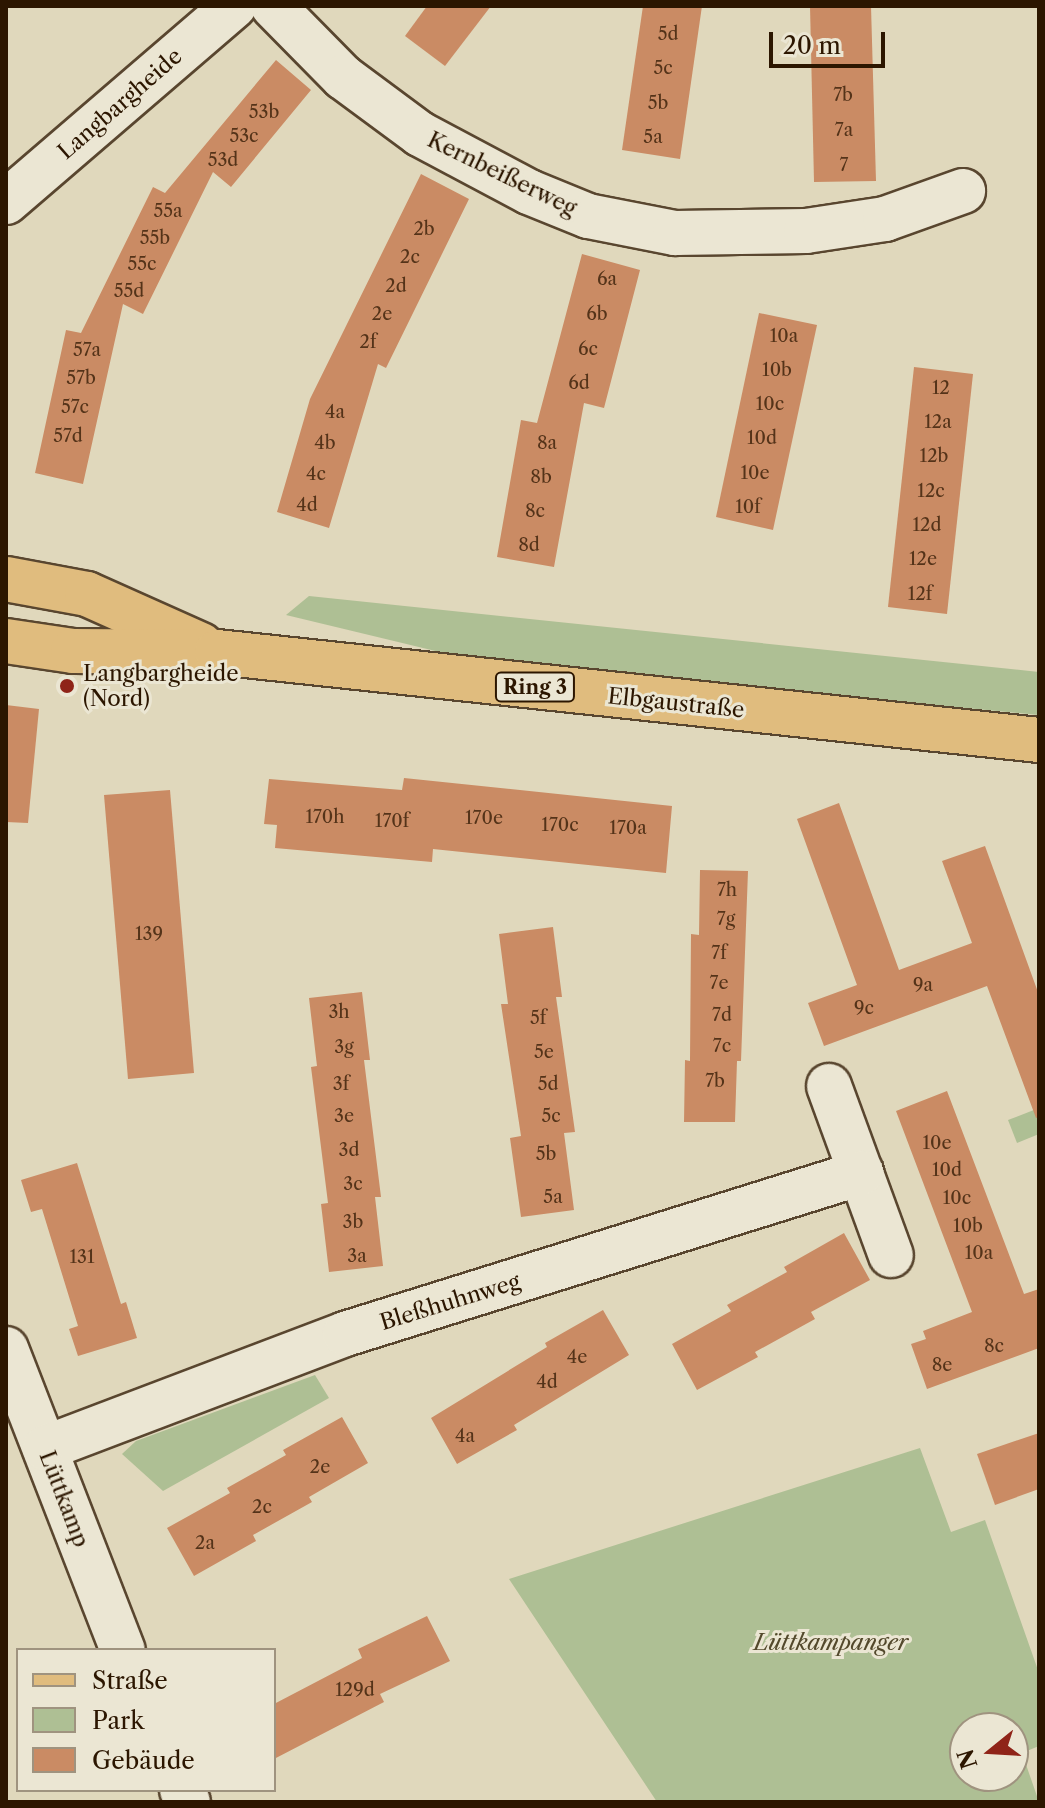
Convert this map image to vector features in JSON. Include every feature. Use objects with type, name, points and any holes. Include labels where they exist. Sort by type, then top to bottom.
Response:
[{"type":"main road","name":"Elbgaustraße","points":[[6,579],[87,594],[217,652]]},
{"type":"main road","name":"Elbgaustraße","points":[[6,641],[73,651],[217,652],[1039,740]]},
{"type":"street","name":"Langbargheide","points":[[6,202],[234,6]]},
{"type":"street","name":"Kernbeißerweg","points":[[273,6],[343,77],[420,134],[529,192],[588,216],[675,233],[806,231],[885,219],[963,191]]},
{"type":"street","points":[[829,1086],[891,1255]]},
{"type":"street","name":"Bleßhuhnweg","points":[[45,1448],[345,1334],[861,1173]]},
{"type":"street","name":"Lüttkamp","points":[[6,1349],[122,1648]]},
{"type":"green space","points":[[309,596],[1039,672],[1039,715],[477,661],[286,615]]},
{"type":"green space","points":[[1039,1108],[1039,1134],[1017,1143],[1008,1120]]},
{"type":"green space","points":[[315,1375],[329,1398],[163,1491],[122,1454],[136,1441]]},
{"type":"green space","name":"Lüttkampanger","points":[[920,1448],[951,1532],[985,1520],[1039,1673],[1039,1746],[1029,1750],[1029,1712],[949,1712],[949,1792],[1029,1792],[1029,1773],[1039,1802],[657,1802],[509,1579]]},
{"type":"building","points":[[427,6],[491,6],[445,66],[405,36]]},
{"type":"building","points":[[643,6],[702,6],[680,159],[622,150]]},
{"type":"building","points":[[810,6],[871,6],[876,181],[814,182]]},
{"type":"building","points":[[276,60],[311,90],[231,187],[213,172],[143,314],[123,304],[83,484],[35,473],[66,330],[81,333],[153,187],[165,193]]},
{"type":"building","points":[[421,174],[469,199],[386,368],[378,364],[329,528],[277,512],[310,399]]},
{"type":"building","points":[[582,254],[640,270],[604,408],[584,403],[554,567],[497,557],[521,420],[537,423]]},
{"type":"building","points":[[759,313],[817,325],[773,530],[716,517]]},
{"type":"building","points":[[914,367],[973,374],[947,614],[888,607]]},
{"type":"building","points":[[6,705],[39,709],[28,823],[6,822]]},
{"type":"building","points":[[404,778],[672,806],[666,873],[433,849],[432,862],[275,848],[277,825],[264,824],[269,779],[402,790]]},
{"type":"building","points":[[170,790],[194,1073],[128,1079],[104,795]]},
{"type":"building","points":[[839,803],[899,970],[972,943],[942,861],[985,846],[1039,995],[1039,1117],[1036,1118],[987,986],[824,1046],[808,1003],[857,985],[797,819]]},
{"type":"building","points":[[700,870],[748,871],[741,1061],[737,1061],[735,1122],[684,1122],[685,1060],[690,1061],[691,934],[699,935]]},
{"type":"building","points":[[553,927],[562,997],[556,997],[575,1132],[564,1133],[574,1210],[521,1217],[510,1138],[521,1136],[501,1004],[508,1004],[499,934]]},
{"type":"building","points":[[362,992],[370,1060],[364,1060],[381,1197],[375,1197],[383,1266],[329,1272],[321,1204],[328,1203],[311,1067],[317,1066],[309,998]]},
{"type":"building","points":[[947,1091],[1024,1294],[1039,1289],[1039,1348],[927,1389],[911,1344],[926,1339],[923,1331],[972,1312],[896,1111]]},
{"type":"building","points":[[77,1163],[121,1304],[126,1302],[137,1338],[78,1356],[69,1329],[78,1326],[42,1209],[31,1212],[21,1180]]},
{"type":"building","points":[[844,1233],[870,1280],[811,1312],[815,1319],[755,1352],[758,1357],[697,1390],[672,1344],[731,1311],[727,1305],[787,1272],[784,1267]]},
{"type":"building","points":[[603,1310],[629,1355],[514,1425],[517,1430],[457,1464],[431,1418],[547,1347],[545,1343]]},
{"type":"building","points":[[342,1417],[368,1463],[309,1497],[312,1502],[253,1535],[256,1541],[194,1576],[167,1528],[230,1493],[227,1488],[286,1455],[283,1450]]},
{"type":"building","points":[[1039,1433],[1039,1489],[995,1505],[977,1454]]},
{"type":"building","points":[[427,1616],[450,1661],[380,1694],[384,1702],[276,1758],[276,1703],[362,1658],[358,1649]]},
{"type":"place","name":"Langbargheide (Nord)","points":[[67,686]]}]
